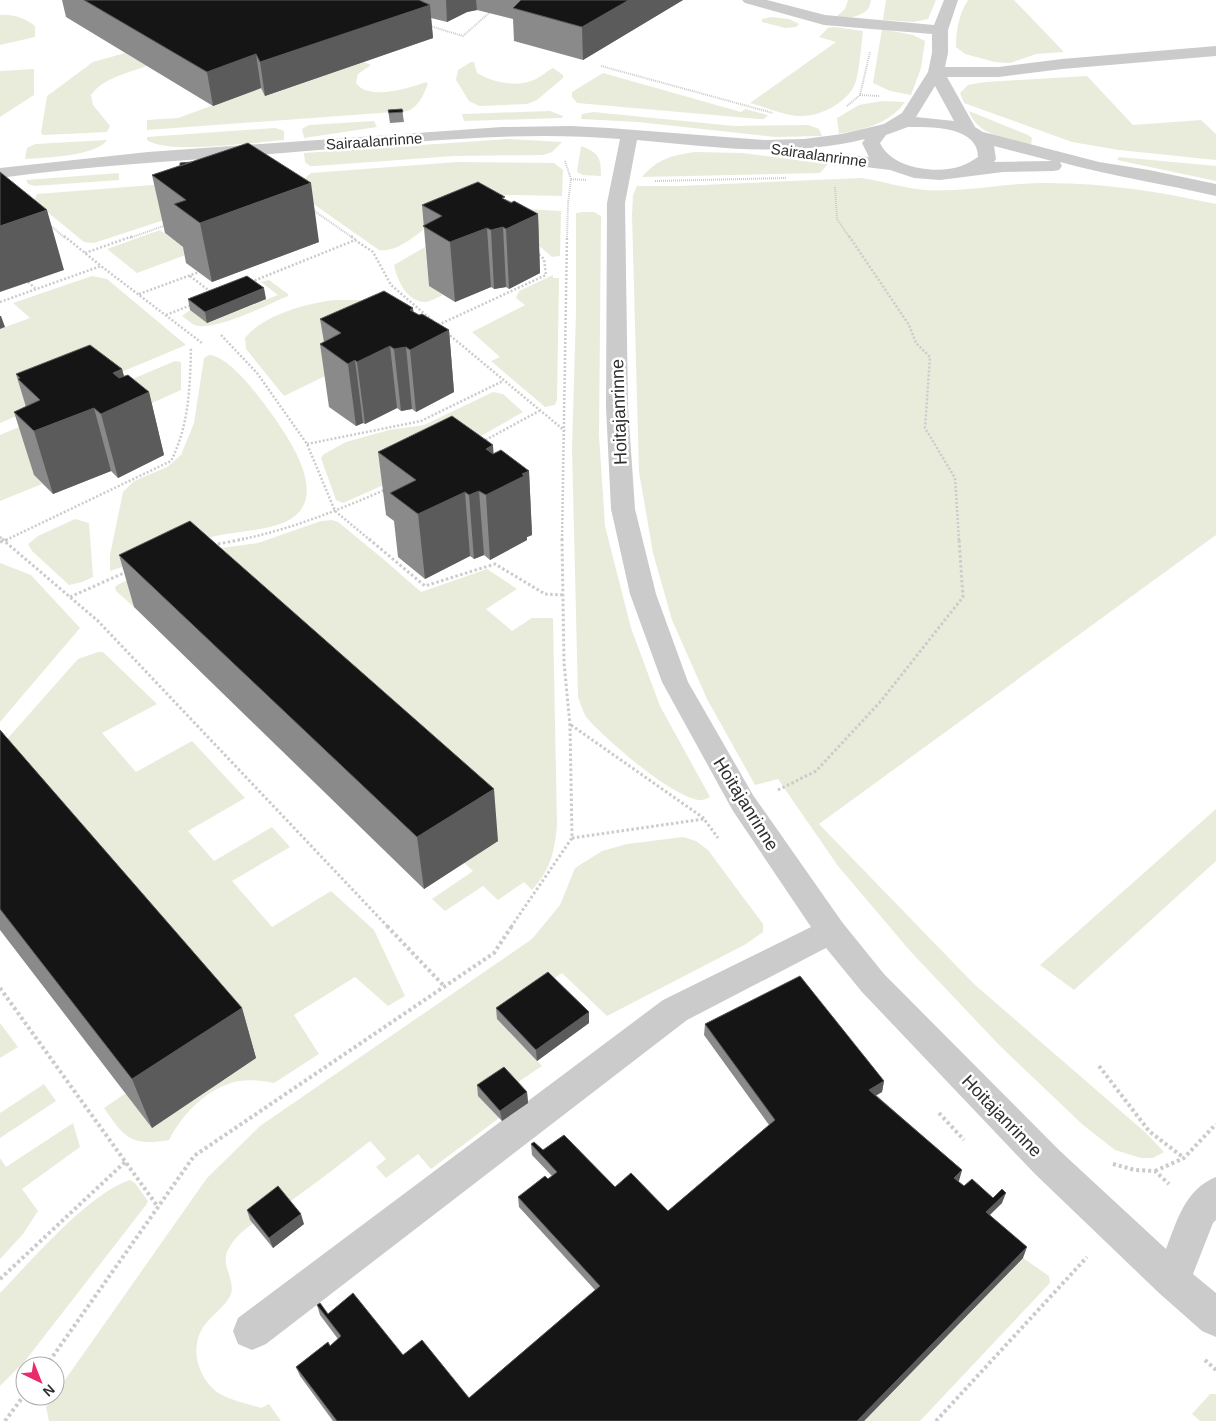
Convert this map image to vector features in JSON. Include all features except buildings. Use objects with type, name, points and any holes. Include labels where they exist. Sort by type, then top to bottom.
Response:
[{"type":"street","points":[[750,0],[824,20],[940,30]]},
{"type":"street","points":[[951,0],[940,30],[940,53],[936,72],[908,116],[872,137],[870,144],[872,152],[879,159],[890,165],[921,174],[938,175],[1003,167],[1098,167]]},
{"type":"street","points":[[936,72],[999,72],[1062,64],[1216,51]]},
{"type":"street","points":[[936,72],[973,133],[986,143],[989,151],[987,158],[970,170]]},
{"type":"street","name":"Sairaalanrinne","points":[[748,145],[833,142],[906,122],[930,122],[954,126],[973,133]]},
{"type":"street","name":"Sairaalanrinne","points":[[0,173],[126,159],[469,133],[571,131],[630,134],[748,145],[789,153],[890,165]]},
{"type":"street","points":[[973,133],[1098,167],[1149,175],[1216,190]]},
{"type":"street","name":"Hoitajanrinne","points":[[630,134],[616,203],[617,406],[623,509],[643,594],[675,682],[743,803],[830,931],[873,983],[1047,1162],[1172,1280],[1216,1318]]},
{"type":"street","points":[[252,1331],[675,1010],[830,931]]},
{"type":"street","points":[[1172,1280],[1199,1212],[1216,1194]]},
{"type":"path","points":[[428,25],[463,36],[489,13]]},
{"type":"path","points":[[846,107],[860,95],[876,25]]},
{"type":"path","points":[[601,66],[774,113]]},
{"type":"path","points":[[53,1356],[194,1156],[494,952],[572,838],[570,725],[564,663],[562,543],[568,204],[571,179],[565,160],[571,131]]},
{"type":"path","points":[[776,792],[816,771],[880,701],[963,597],[955,478],[925,428],[930,357],[916,344],[909,325],[837,219],[835,184]]},
{"type":"path","points":[[306,206],[374,252],[391,285],[503,381],[565,431]]},
{"type":"path","points":[[46,223],[202,343]]},
{"type":"path","points":[[85,253],[166,225]]},
{"type":"path","points":[[251,282],[355,240]]},
{"type":"path","points":[[438,325],[546,275],[544,259],[530,247]]},
{"type":"path","points":[[0,302],[101,266]]},
{"type":"path","points":[[139,295],[199,272]]},
{"type":"path","points":[[190,276],[216,296]]},
{"type":"path","points":[[28,282],[36,289]]},
{"type":"path","points":[[166,316],[199,302]]},
{"type":"path","points":[[221,335],[257,373],[307,444],[335,511],[425,586],[495,564],[545,594],[563,595]]},
{"type":"path","points":[[0,542],[171,461],[178,448],[190,402],[191,348]]},
{"type":"path","points":[[307,444],[421,422],[503,381]]},
{"type":"path","points":[[478,444],[539,411]]},
{"type":"path","points":[[207,546],[271,534],[335,511],[389,488]]},
{"type":"path","points":[[0,537],[105,628],[444,986]]},
{"type":"path","points":[[70,597],[131,569]]},
{"type":"path","points":[[572,838],[704,819],[720,841]]},
{"type":"path","points":[[0,988],[158,1207]]},
{"type":"path","points":[[1100,1066],[1149,1131],[1184,1158]]},
{"type":"path","points":[[1155,1172],[1184,1158],[1216,1124]]},
{"type":"path","points":[[0,1279],[125,1162]]},
{"type":"path","points":[[936,1421],[1088,1256],[1117,1229]]},
{"type":"path","points":[[5,1421],[16,1406]]},
{"type":"green space","points":[[848,0],[871,0],[869,8],[859,15],[850,17],[837,16],[845,9]]},
{"type":"green space","points":[[886,0],[936,0],[928,19],[914,22],[883,20]]},
{"type":"green space","points":[[968,0],[1014,0],[1064,52],[1036,54],[1010,63],[995,62],[965,54],[956,47],[956,41],[960,17]]},
{"type":"green space","points":[[0,15],[14,16],[31,23],[35,26],[35,37],[0,45]]},
{"type":"green space","points":[[771,17],[789,19],[799,24],[796,27],[785,28],[762,22],[762,19]]},
{"type":"green space","points":[[834,27],[863,31],[856,81],[853,88],[842,100],[827,110],[803,116],[784,113],[750,103],[836,42],[819,37],[828,28]]},
{"type":"green space","points":[[882,29],[913,35],[925,41],[921,68],[911,95],[890,91],[873,83]]},
{"type":"green space","points":[[125,53],[147,66],[109,80],[91,95],[93,105],[110,126],[107,132],[43,135],[41,133],[47,96],[93,62]]},
{"type":"green space","points":[[364,62],[371,65],[358,74],[356,83],[362,88],[370,91],[390,92],[426,82],[428,84],[425,92],[414,107],[407,111],[147,130],[147,120],[178,118],[261,88],[266,96]]},
{"type":"green space","points":[[474,62],[477,73],[498,82],[514,84],[529,82],[553,68],[563,75],[563,78],[537,100],[527,104],[479,106],[469,101],[456,80],[458,70]]},
{"type":"green space","points":[[34,69],[34,95],[0,117],[0,71]]},
{"type":"green space","points":[[603,73],[741,112],[745,109],[768,115],[764,119],[759,119],[577,103],[572,97],[572,92]]},
{"type":"green space","points":[[1087,76],[1133,125],[1201,120],[1216,134],[1216,160],[1119,150],[1072,142],[964,103],[960,93],[968,85],[985,82]]},
{"type":"green space","points":[[882,101],[905,102],[892,116],[876,124],[839,134],[837,118],[859,105]]},
{"type":"green space","points":[[550,111],[563,116],[562,118],[464,121],[462,114]]},
{"type":"green space","points":[[969,111],[1028,135],[1032,138],[1031,145],[986,131],[973,119]]},
{"type":"green space","points":[[593,112],[734,126],[808,125],[819,129],[822,136],[775,137],[638,122],[581,119],[582,114]]},
{"type":"green space","points":[[374,121],[377,127],[304,138],[302,129],[309,125]]},
{"type":"green space","points":[[275,128],[284,131],[284,140],[234,145],[173,147],[147,140],[147,137]]},
{"type":"green space","points":[[509,139],[562,142],[552,152],[543,155],[454,156],[315,166],[310,166],[305,162],[304,153]]},
{"type":"green space","points":[[107,140],[93,150],[82,153],[25,159],[27,148],[35,144]]},
{"type":"green space","points":[[581,146],[598,156],[601,176],[583,175],[577,172]]},
{"type":"green space","points":[[695,152],[742,153],[828,164],[820,173],[642,177],[654,166],[666,159]]},
{"type":"green space","points":[[1119,157],[1216,166],[1216,181],[1117,160]]},
{"type":"green space","points":[[457,162],[554,163],[563,170],[562,196],[505,195],[463,202],[443,213],[407,242],[388,250],[379,250],[302,196],[304,179],[311,173]]},
{"type":"green space","points":[[119,173],[119,180],[35,186],[28,184],[26,180]]},
{"type":"green space","points":[[282,175],[289,179],[94,243],[84,242],[34,201],[37,194]]},
{"type":"green space","points":[[861,178],[925,190],[953,190],[1039,183],[1084,184],[1150,191],[1216,204],[1216,535],[819,824],[974,984],[1146,1133],[1164,1152],[1153,1158],[1141,1158],[1115,1150],[1083,1125],[1000,1046],[911,952],[838,866],[778,779],[755,785],[707,699],[672,620],[653,553],[639,472],[633,195],[637,186]]},
{"type":"green space","points":[[506,208],[561,211],[560,256],[552,257],[530,238]]},
{"type":"green space","points":[[594,212],[601,216],[599,435],[605,526],[631,628],[660,706],[710,797],[703,800],[692,798],[660,781],[625,754],[587,718],[578,697],[572,448],[576,311],[576,213]]},
{"type":"green space","points":[[160,230],[191,253],[137,273],[107,249]]},
{"type":"green space","points":[[425,247],[429,286],[443,295],[425,302],[419,301],[408,294],[400,283],[394,265]]},
{"type":"green space","points":[[553,275],[553,278],[559,278],[557,400],[555,405],[545,407],[491,361],[500,357],[472,332],[525,305],[516,298],[519,291]]},
{"type":"green space","points":[[92,276],[107,279],[186,345],[0,423],[0,329],[30,318],[13,303]]},
{"type":"green space","points":[[269,280],[288,294],[288,296],[243,316],[218,324],[198,326],[182,316],[190,310],[207,323],[278,295],[261,282]]},
{"type":"green space","points":[[335,300],[365,300],[389,345],[284,396],[246,349],[245,338],[253,330],[274,317],[299,307]]},
{"type":"green space","points":[[209,355],[226,362],[243,378],[271,413],[290,441],[304,474],[307,490],[304,504],[295,516],[277,525],[207,538],[110,571],[110,555],[123,492],[134,481],[167,467],[181,455],[194,423],[204,358]]},
{"type":"green space","points":[[175,361],[181,362],[181,390],[121,417],[34,475],[42,484],[0,501],[0,435]]},
{"type":"green space","points":[[493,392],[503,394],[523,412],[435,462],[343,503],[336,500],[321,458],[324,454],[346,442],[389,430],[424,425]]},
{"type":"green space","points":[[75,519],[89,523],[93,577],[69,585],[32,551],[28,544],[38,536]]},
{"type":"green space","points":[[332,520],[338,522],[421,592],[487,569],[517,589],[486,609],[512,631],[532,618],[553,618],[557,826],[547,868],[532,890],[524,882],[498,900],[483,886],[445,911],[432,899],[473,871],[464,863],[498,841],[134,607],[116,591],[115,587],[119,584],[186,553],[258,543],[321,521]]},
{"type":"green space","points":[[0,563],[31,575],[80,628],[0,722]]},
{"type":"green space","points":[[103,652],[157,704],[102,733],[136,772],[192,741],[245,798],[188,831],[214,861],[272,827],[290,847],[232,881],[272,927],[331,891],[374,930],[405,996],[388,1006],[355,977],[294,1015],[319,1054],[274,1083],[243,1080],[217,1089],[189,1111],[169,1140],[156,1142],[137,1141],[130,1138],[123,1133],[104,1108],[126,1093],[152,1128],[256,1058],[0,747],[78,659]]},
{"type":"green space","points":[[1216,809],[1216,861],[1074,990],[1040,965]]},
{"type":"green space","points":[[683,837],[696,841],[708,850],[763,924],[763,932],[746,944],[607,1016],[562,973],[497,1019],[542,1066],[512,1086],[499,1118],[431,1169],[418,1154],[386,1178],[376,1167],[386,1159],[370,1141],[288,1203],[248,1227],[234,1240],[226,1254],[232,1286],[231,1292],[229,1298],[207,1322],[199,1335],[197,1345],[198,1364],[207,1382],[222,1395],[261,1408],[269,1404],[281,1421],[49,1421],[46,1407],[65,1406],[65,1380],[207,1178],[260,1126],[532,939],[560,905],[575,868],[602,851],[627,844]]},
{"type":"green space","points":[[0,1023],[18,1047],[0,1058]]},
{"type":"green space","points":[[44,1084],[56,1101],[0,1138],[0,1113]]},
{"type":"green space","points":[[73,1123],[80,1147],[22,1189],[38,1211],[23,1234],[0,1259],[0,1158],[6,1167]]},
{"type":"green space","points":[[130,1180],[135,1183],[148,1201],[29,1356],[15,1356],[15,1371],[0,1386],[0,1293],[61,1229],[96,1199]]},
{"type":"green space","points":[[1023,1258],[1049,1276],[1050,1283],[920,1421],[863,1421]]},
{"type":"green space","points":[[1210,1394],[1216,1394],[1216,1421],[1200,1421],[1192,1414]]}]
